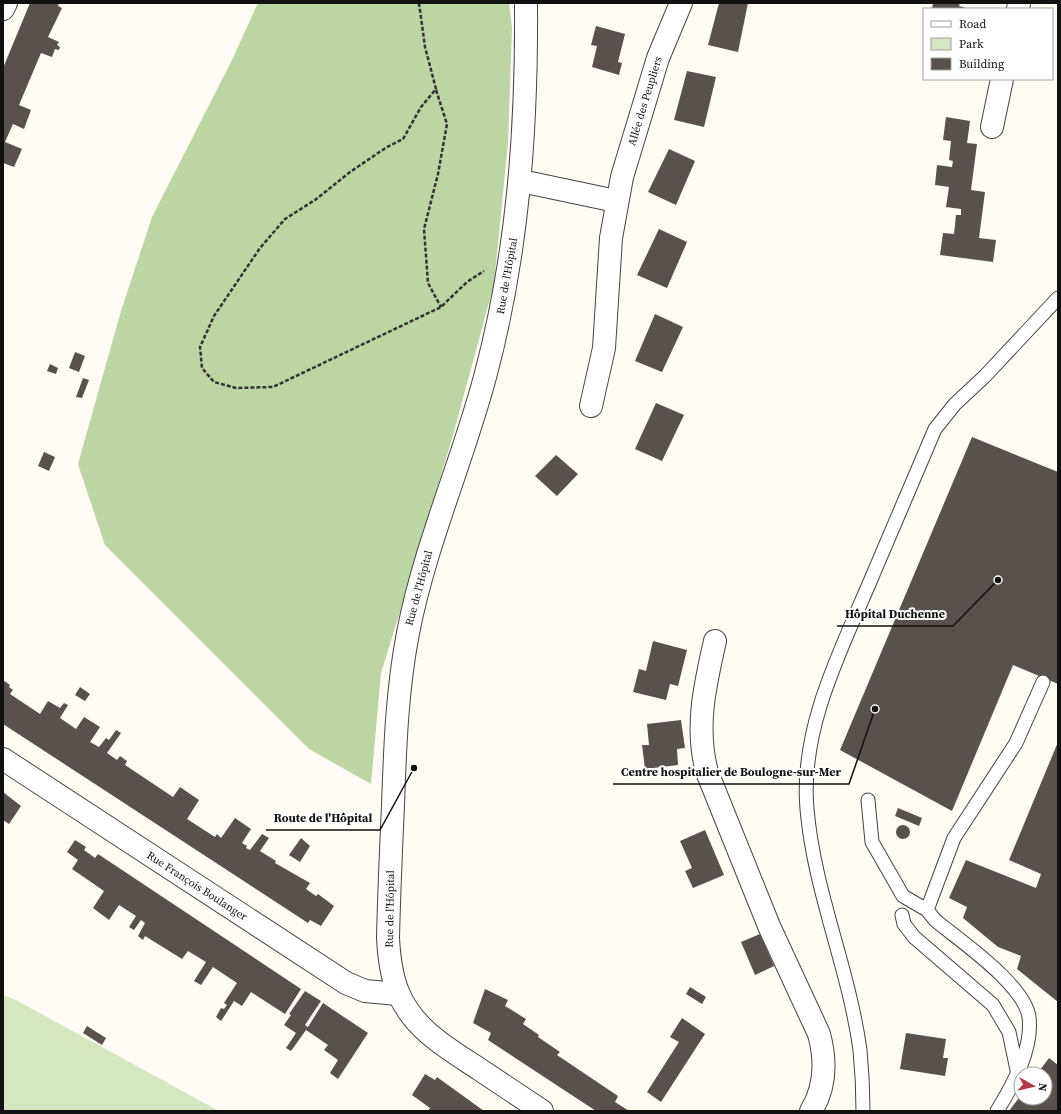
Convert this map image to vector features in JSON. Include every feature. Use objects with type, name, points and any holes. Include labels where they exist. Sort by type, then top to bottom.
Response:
[{"type":"street","points":[[3,9],[6,3]]},
{"type":"street","name":"Rue de l'Hôpital","points":[[526,3],[526,87],[521,181],[511,257],[486,376],[472,423],[422,571],[411,618],[401,672],[396,722],[388,933],[391,971],[398,994],[414,1019],[434,1039],[542,1111]]},
{"type":"street","name":"Allée des Peupliers","points":[[590,406],[604,348],[609,257],[616,201],[651,77],[665,39],[681,3]]},
{"type":"street","points":[[992,127],[1002,80]]},
{"type":"street","points":[[521,181],[616,201]]},
{"type":"street","points":[[715,640],[707,676],[701,725],[703,756],[769,926],[819,1034],[822,1045],[824,1072],[818,1096],[811,1111]]},
{"type":"street","name":"Rue François Boulanger","points":[[3,759],[346,983],[365,991],[398,994]]},
{"type":"lane","points":[[863,1111],[862,1072],[857,1033],[823,894],[809,825],[808,774],[815,726],[834,666],[935,429],[955,404],[985,376],[1058,298]]},
{"type":"lane","points":[[927,910],[954,838],[1016,744],[1043,682]]},
{"type":"lane","points":[[868,800],[872,842],[903,896],[927,910],[935,920],[1006,979],[1026,1007],[1029,1026],[1028,1039],[1019,1066]]},
{"type":"lane","points":[[902,915],[904,924],[914,937],[992,1005],[1008,1032],[1017,1066]]},
{"type":"lane","points":[[997,1111],[1013,1080]]},
{"type":"path","points":[[419,3],[425,47],[447,124],[438,174],[424,229],[428,283],[441,307]]},
{"type":"path","points":[[436,89],[421,106],[403,139],[387,147],[350,172],[315,200],[285,219],[265,242],[236,280],[214,316],[200,347],[202,368],[214,382],[236,388],[273,387],[441,307],[467,282],[511,257]]},
{"type":"green space","points":[[258,3],[509,3],[512,28],[508,143],[494,284],[453,435],[381,673],[371,784],[309,749],[105,545],[78,464],[121,311],[152,217],[231,62]]},
{"type":"green space","points":[[3,995],[16,1000],[219,1111],[3,1111]]},
{"type":"building","points":[[30,3],[59,3],[58,6],[62,8],[48,37],[59,42],[57,45],[60,47],[59,50],[55,49],[52,57],[41,53],[19,105],[31,110],[24,129],[13,124],[5,142],[22,149],[14,167],[3,163],[3,68]]},
{"type":"building","points":[[719,3],[748,3],[738,52],[708,45]]},
{"type":"building","points":[[933,3],[960,3],[959,6],[966,8],[932,8]]},
{"type":"building","points":[[596,26],[625,34],[618,62],[622,63],[619,75],[592,67],[597,46],[591,45]]},
{"type":"building","points":[[687,71],[716,77],[704,127],[674,120]]},
{"type":"building","points":[[946,117],[970,121],[967,143],[977,144],[971,190],[985,192],[979,238],[996,240],[993,262],[940,255],[943,233],[954,234],[956,215],[961,215],[961,209],[946,207],[949,187],[935,185],[937,165],[952,167],[953,161],[949,160],[951,141],[943,140]]},
{"type":"building","points":[[669,149],[695,161],[676,205],[648,192]]},
{"type":"building","points":[[659,229],[687,242],[667,288],[637,275]]},
{"type":"building","points":[[655,314],[683,327],[662,372],[635,361]]},
{"type":"building","points":[[75,352],[85,356],[79,372],[69,368]]},
{"type":"building","points":[[50,364],[58,368],[56,374],[47,371]]},
{"type":"building","points":[[83,378],[89,380],[82,398],[76,397]]},
{"type":"building","points":[[656,403],[684,415],[662,461],[635,449]]},
{"type":"building","points":[[972,437],[1058,472],[1058,684],[1013,665],[952,811],[840,750]]},
{"type":"building","points":[[44,452],[55,457],[49,471],[38,466]]},
{"type":"building","points":[[556,455],[578,474],[557,496],[535,476]]},
{"type":"building","points":[[653,641],[687,650],[678,686],[670,684],[666,700],[633,692],[639,669],[646,671]]},
{"type":"building","points":[[3,680],[10,685],[9,687],[13,690],[10,694],[40,714],[48,701],[60,708],[64,703],[68,705],[60,718],[76,729],[84,717],[100,727],[90,742],[99,747],[106,738],[109,740],[116,730],[121,733],[107,753],[117,760],[120,756],[127,761],[125,765],[173,797],[180,787],[199,800],[187,819],[215,837],[217,834],[221,838],[235,818],[251,829],[242,843],[247,846],[246,848],[250,850],[262,834],[269,838],[260,851],[276,861],[275,863],[310,883],[306,889],[316,896],[318,894],[334,906],[321,926],[310,920],[308,923],[3,724]]},
{"type":"building","points":[[80,687],[90,694],[85,701],[75,695]]},
{"type":"building","points":[[681,720],[685,748],[677,749],[678,765],[645,769],[642,745],[649,745],[647,724]]},
{"type":"building","points":[[1058,742],[1058,1002],[1017,969],[1021,956],[998,947],[963,918],[967,907],[949,898],[966,860],[1036,888],[1041,874],[1009,860]]},
{"type":"building","points":[[3,792],[21,806],[9,824],[3,820]]},
{"type":"building","points":[[898,808],[922,818],[919,826],[895,816]]},
{"type":"building","points":[[900,825],[906,825],[910,829],[910,835],[906,839],[900,839],[896,835],[896,829]]},
{"type":"building","points":[[705,830],[724,875],[693,888],[685,871],[692,868],[680,841]]},
{"type":"building","points":[[301,838],[310,846],[300,862],[289,855]]},
{"type":"building","points":[[75,840],[86,847],[84,850],[95,858],[98,854],[301,989],[285,1014],[251,992],[242,1006],[234,1001],[221,1021],[216,1017],[221,1008],[224,1009],[227,1005],[224,1003],[237,983],[213,967],[201,985],[194,981],[206,962],[188,951],[182,959],[145,936],[143,940],[138,936],[145,923],[141,920],[134,930],[129,927],[136,916],[119,905],[109,920],[93,908],[104,891],[72,869],[78,860],[67,852]]},
{"type":"building","points":[[760,934],[774,966],[755,975],[741,942]]},
{"type":"building","points":[[690,987],[706,997],[702,1004],[686,994]]},
{"type":"building","points":[[485,989],[508,1000],[505,1006],[526,1019],[523,1024],[539,1035],[538,1037],[560,1052],[557,1055],[618,1096],[615,1102],[629,1111],[596,1111],[488,1040],[491,1033],[473,1023]]},
{"type":"building","points":[[305,991],[321,1001],[305,1025],[308,1027],[323,1003],[368,1033],[338,1079],[330,1073],[338,1060],[324,1050],[328,1045],[306,1030],[291,1051],[286,1048],[296,1033],[284,1025],[291,1015],[289,1014]]},
{"type":"building","points":[[682,1018],[705,1034],[661,1102],[647,1092],[679,1042],[670,1037]]},
{"type":"building","points":[[87,1026],[106,1038],[102,1045],[83,1033]]},
{"type":"building","points":[[906,1033],[946,1039],[943,1058],[948,1058],[945,1076],[900,1069]]},
{"type":"building","points":[[1049,1058],[1058,1065],[1058,1111],[1009,1111],[1013,1106],[1053,1106],[1053,1066],[1043,1066]]},
{"type":"building","points":[[425,1074],[435,1080],[437,1077],[484,1111],[428,1111],[430,1108],[412,1095]]},
{"type":"place","name":"Hôpital Duchenne","points":[[998,580]]},
{"type":"place","name":"Centre hospitalier de Boulogne-sur-Mer","points":[[875,709]]},
{"type":"place","name":"Route de l'Hôpital","points":[[414,768]]}]
